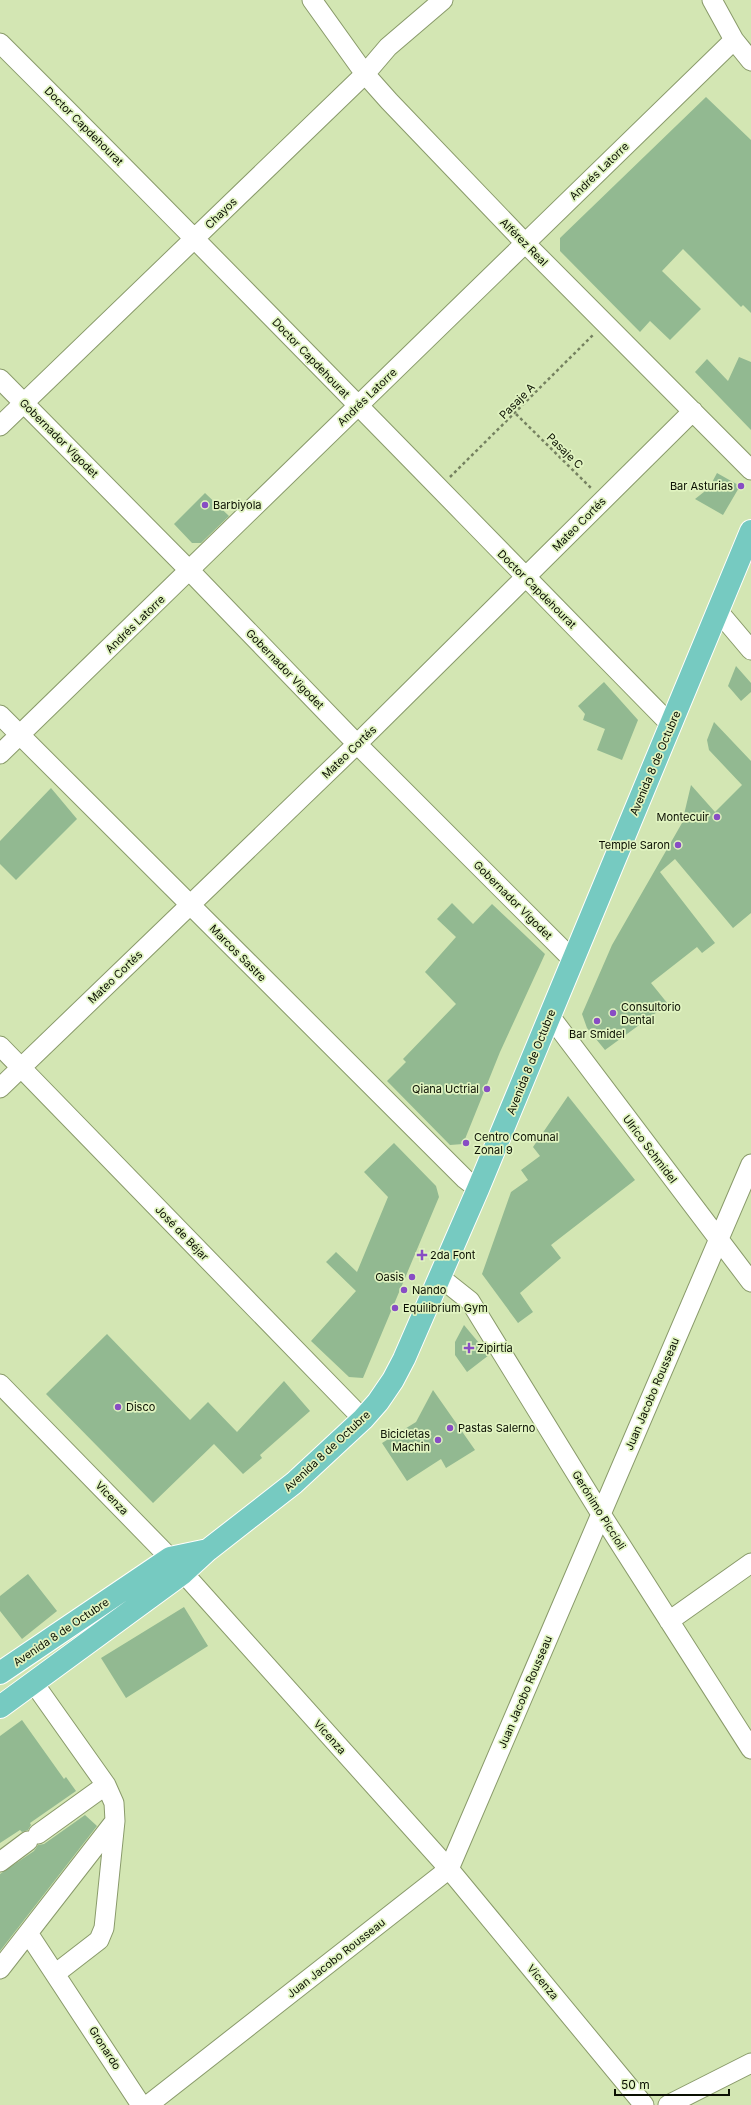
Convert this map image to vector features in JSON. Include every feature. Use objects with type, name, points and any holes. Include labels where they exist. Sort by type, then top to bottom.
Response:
[{"type":"main road","name":"Avenida 8 de Octubre","points":[[0,1673],[176,1565],[208,1550],[294,1483],[363,1419],[393,1380],[441,1278],[550,1016],[572,959],[751,531]]},
{"type":"main road","name":"Avenida 8 de Octubre","points":[[7,1702],[176,1565]]},
{"type":"street","name":"Alférez Real","points":[[312,0],[365,74],[525,243],[751,470]]},
{"type":"street","name":"Chayos","points":[[0,426],[365,74],[388,47],[443,0]]},
{"type":"street","points":[[712,0],[734,40],[751,61]]},
{"type":"street","name":"Andrés Latorre","points":[[0,754],[190,571],[734,40]]},
{"type":"street","name":"Doctor Capdehourat","points":[[0,43],[195,238],[438,489],[671,725]]},
{"type":"street","name":"Gobernador Vigodet","points":[[0,378],[358,744],[572,959]]},
{"type":"street","name":"Mateo Cortés","points":[[0,1088],[358,744],[693,411]]},
{"type":"street","points":[[718,611],[751,650]]},
{"type":"street","name":"Marcos Sastre","points":[[0,715],[459,1173],[478,1189]]},
{"type":"street","name":"Ulrico Schmidel","points":[[550,1016],[751,1282]]},
{"type":"street","name":"José de Béjar","points":[[0,1046],[363,1419]]},
{"type":"street","name":"Juan Jacobo Rousseau","points":[[148,2105],[449,1869],[751,1164]]},
{"type":"street","name":"Gerónimo Piccioli","points":[[441,1278],[470,1301],[601,1514],[751,1748]]},
{"type":"street","name":"Vicenza","points":[[0,1384],[176,1565],[449,1869],[644,2105]]},
{"type":"street","points":[[669,1621],[751,1563]]},
{"type":"street","points":[[33,1682],[106,1785],[114,1802],[115,1821],[104,1928],[99,1940],[55,1974]]},
{"type":"street","points":[[0,1862],[106,1785]]},
{"type":"street","points":[[0,1969],[115,1821]]},
{"type":"street","name":"Gronardo","points":[[28,1933],[141,2105]]},
{"type":"street","points":[[668,2105],[751,2063]]},
{"type":"path","name":"Pasaje A","points":[[438,489],[516,414],[606,323]]},
{"type":"path","name":"Pasaje C","points":[[516,414],[603,500]]},
{"type":"building","points":[[706,97],[751,140],[751,313],[743,305],[741,307],[683,249],[662,271],[701,309],[670,340],[650,321],[640,332],[560,251],[560,238]]},
{"type":"building","points":[[739,357],[751,362],[751,430],[695,372],[707,359],[728,381]]},
{"type":"building","points":[[717,473],[740,486],[723,515],[695,499],[709,488]]},
{"type":"building","name":"Barbiyola","points":[[205,493],[229,516],[201,543],[192,543],[174,524]]},
{"type":"building","points":[[736,666],[751,683],[751,692],[741,701],[728,686]]},
{"type":"building","points":[[604,682],[638,720],[622,760],[597,750],[605,729],[583,720],[585,714],[578,706]]},
{"type":"building","points":[[714,722],[751,761],[751,913],[733,928],[675,859],[660,872],[715,943],[702,953],[697,947],[651,983],[668,1004],[605,1050],[587,1028],[582,1014],[612,945],[682,823],[691,785],[715,812],[742,785],[709,750],[707,740]]},
{"type":"building","points":[[51,788],[77,819],[16,880],[0,864],[0,841]]},
{"type":"building","points":[[452,903],[473,924],[492,904],[545,954],[500,1052],[463,1144],[450,1145],[387,1081],[406,1062],[403,1059],[456,1004],[425,972],[456,937],[437,919]]},
{"type":"building","points":[[568,1096],[635,1180],[551,1245],[561,1258],[520,1293],[533,1312],[518,1323],[482,1274],[511,1192],[528,1180],[521,1170],[540,1156],[533,1147]]},
{"type":"building","points":[[394,1143],[436,1186],[439,1197],[363,1378],[349,1377],[311,1341],[356,1291],[326,1262],[336,1252],[357,1272],[388,1197],[364,1172]]},
{"type":"building","name":"Zipirtía","points":[[464,1325],[489,1355],[467,1372],[455,1355],[455,1342]]},
{"type":"building","name":"Disco","points":[[107,1334],[190,1420],[208,1402],[237,1432],[284,1381],[310,1411],[260,1455],[262,1458],[243,1474],[214,1444],[153,1503],[46,1394]]},
{"type":"building","points":[[433,1390],[475,1450],[446,1468],[441,1459],[407,1481],[382,1443],[416,1422]]},
{"type":"building","points":[[28,1574],[57,1611],[22,1639],[0,1611],[0,1596]]},
{"type":"building","points":[[184,1607],[208,1646],[126,1698],[101,1658]]},
{"type":"building","points":[[22,1720],[64,1779],[66,1777],[76,1791],[30,1823],[31,1825],[28,1830],[22,1832],[20,1830],[0,1843],[0,1736]]},
{"type":"building","points":[[85,1815],[97,1826],[0,1951],[0,1874],[34,1851],[38,1845],[44,1844]]},
{"type":"place","name":"Bar Asturias","points":[[741,486]]},
{"type":"place","name":"Barbiyola","points":[[205,505]]},
{"type":"place","name":"Montecuir","points":[[717,817]]},
{"type":"place","name":"Temple Saron","points":[[678,845]]},
{"type":"place","name":"Consultorio Dental","points":[[613,1013]]},
{"type":"place","name":"Bar Smidel","points":[[597,1021]]},
{"type":"place","name":"Qiana Uctrial","points":[[487,1089]]},
{"type":"place","name":"Centro Comunal Zonal 9","points":[[466,1143]]},
{"type":"place","name":"2da Font","points":[[422,1255]]},
{"type":"place","name":"Oasis","points":[[412,1277]]},
{"type":"place","name":"Nando","points":[[404,1290]]},
{"type":"place","name":"Equilibrium Gym","points":[[395,1308]]},
{"type":"place","name":"Zipirtía","points":[[469,1348]]},
{"type":"place","name":"Disco","points":[[118,1407]]},
{"type":"place","name":"Pastas Salerno","points":[[450,1428]]},
{"type":"place","name":"Bicicletas Machin","points":[[438,1440]]}]
